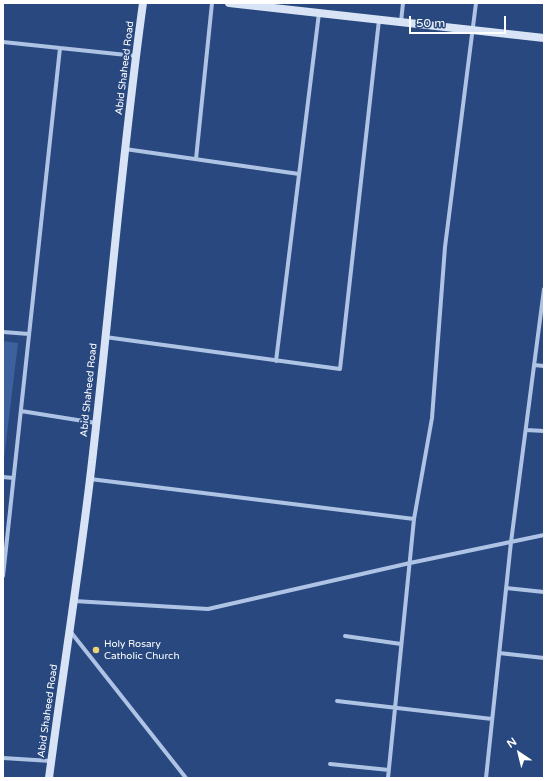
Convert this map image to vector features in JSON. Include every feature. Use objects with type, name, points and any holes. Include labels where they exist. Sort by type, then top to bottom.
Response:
[{"type":"street","name":"Abid Shaheed Road","points":[[49,778],[90,479],[125,149],[143,3]]},
{"type":"street","points":[[196,159],[212,3]]},
{"type":"street","points":[[229,3],[544,38]]},
{"type":"street","points":[[400,22],[403,3]]},
{"type":"street","points":[[388,778],[414,519],[432,418],[445,246],[476,3]]},
{"type":"street","points":[[276,361],[319,13]]},
{"type":"street","points":[[105,337],[340,369],[379,20]]},
{"type":"street","points":[[3,42],[136,56]]},
{"type":"street","points":[[3,576],[60,48]]},
{"type":"street","points":[[125,149],[299,174]]},
{"type":"street","points":[[486,778],[511,542],[544,289]]},
{"type":"street","points":[[3,332],[29,334]]},
{"type":"street","points":[[534,365],[544,366]]},
{"type":"street","points":[[21,410],[96,423]]},
{"type":"street","points":[[526,430],[544,431]]},
{"type":"street","points":[[3,477],[13,478]]},
{"type":"street","points":[[90,479],[414,519]]},
{"type":"street","points":[[74,601],[208,610],[410,563],[544,535]]},
{"type":"street","points":[[506,588],[544,592]]},
{"type":"street","points":[[70,630],[186,778]]},
{"type":"street","points":[[345,636],[401,644]]},
{"type":"street","points":[[499,653],[544,658]]},
{"type":"street","points":[[337,701],[492,719]]},
{"type":"street","points":[[3,758],[51,761]]},
{"type":"street","points":[[330,764],[389,770]]},
{"type":"shaded area","points":[[3,341],[18,343],[3,467]]},
{"type":"place","name":"Holy Rosary Catholic Church","points":[[96,650]]}]
